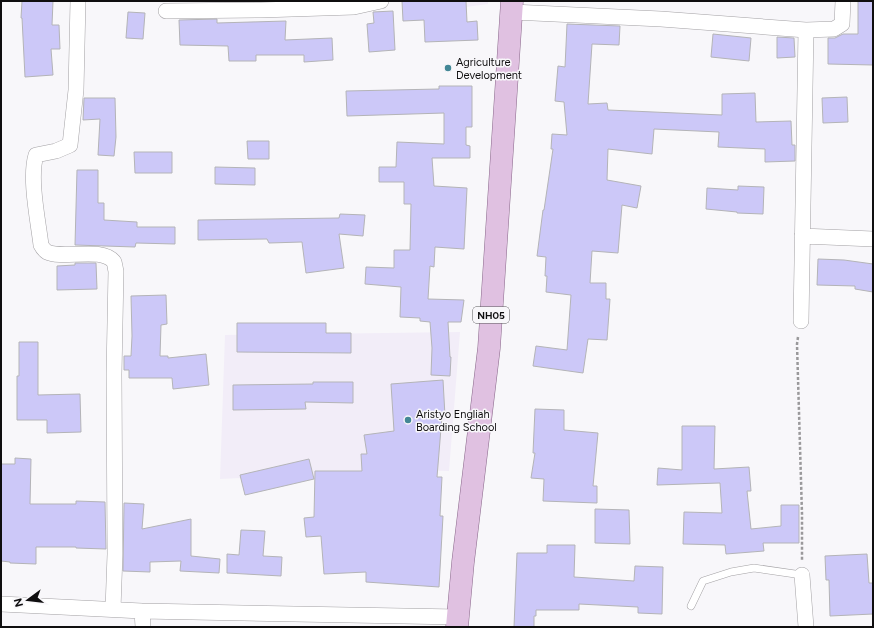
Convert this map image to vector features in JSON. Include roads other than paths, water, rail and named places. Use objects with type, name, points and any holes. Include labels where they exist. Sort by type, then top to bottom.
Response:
[{"type":"main road","name":"NH05","points":[[458,622],[464,554],[489,348],[512,6]]},
{"type":"street","points":[[78,1],[76,90],[70,145],[56,151],[36,155],[34,161],[34,189],[40,245],[46,251],[55,254],[94,254],[108,257],[114,263],[116,271],[114,374],[115,554],[113,609]]},
{"type":"street","points":[[166,10],[261,10],[354,7],[381,1]]},
{"type":"street","points":[[512,6],[806,30],[834,29],[842,24],[843,1]]},
{"type":"street","points":[[801,321],[806,30]]},
{"type":"street","points":[[802,236],[873,239]]},
{"type":"street","points":[[802,575],[806,627]]},
{"type":"street","points":[[1,604],[142,611],[458,622]]},
{"type":"street","points":[[142,611],[143,627]]},
{"type":"lane","points":[[691,606],[703,581],[730,572],[754,568],[802,575]]},
{"type":"place","name":"Agriculture Development","points":[[448,68]]},
{"type":"place","name":"Aristyo Engliah Boarding School","points":[[408,420]]}]
